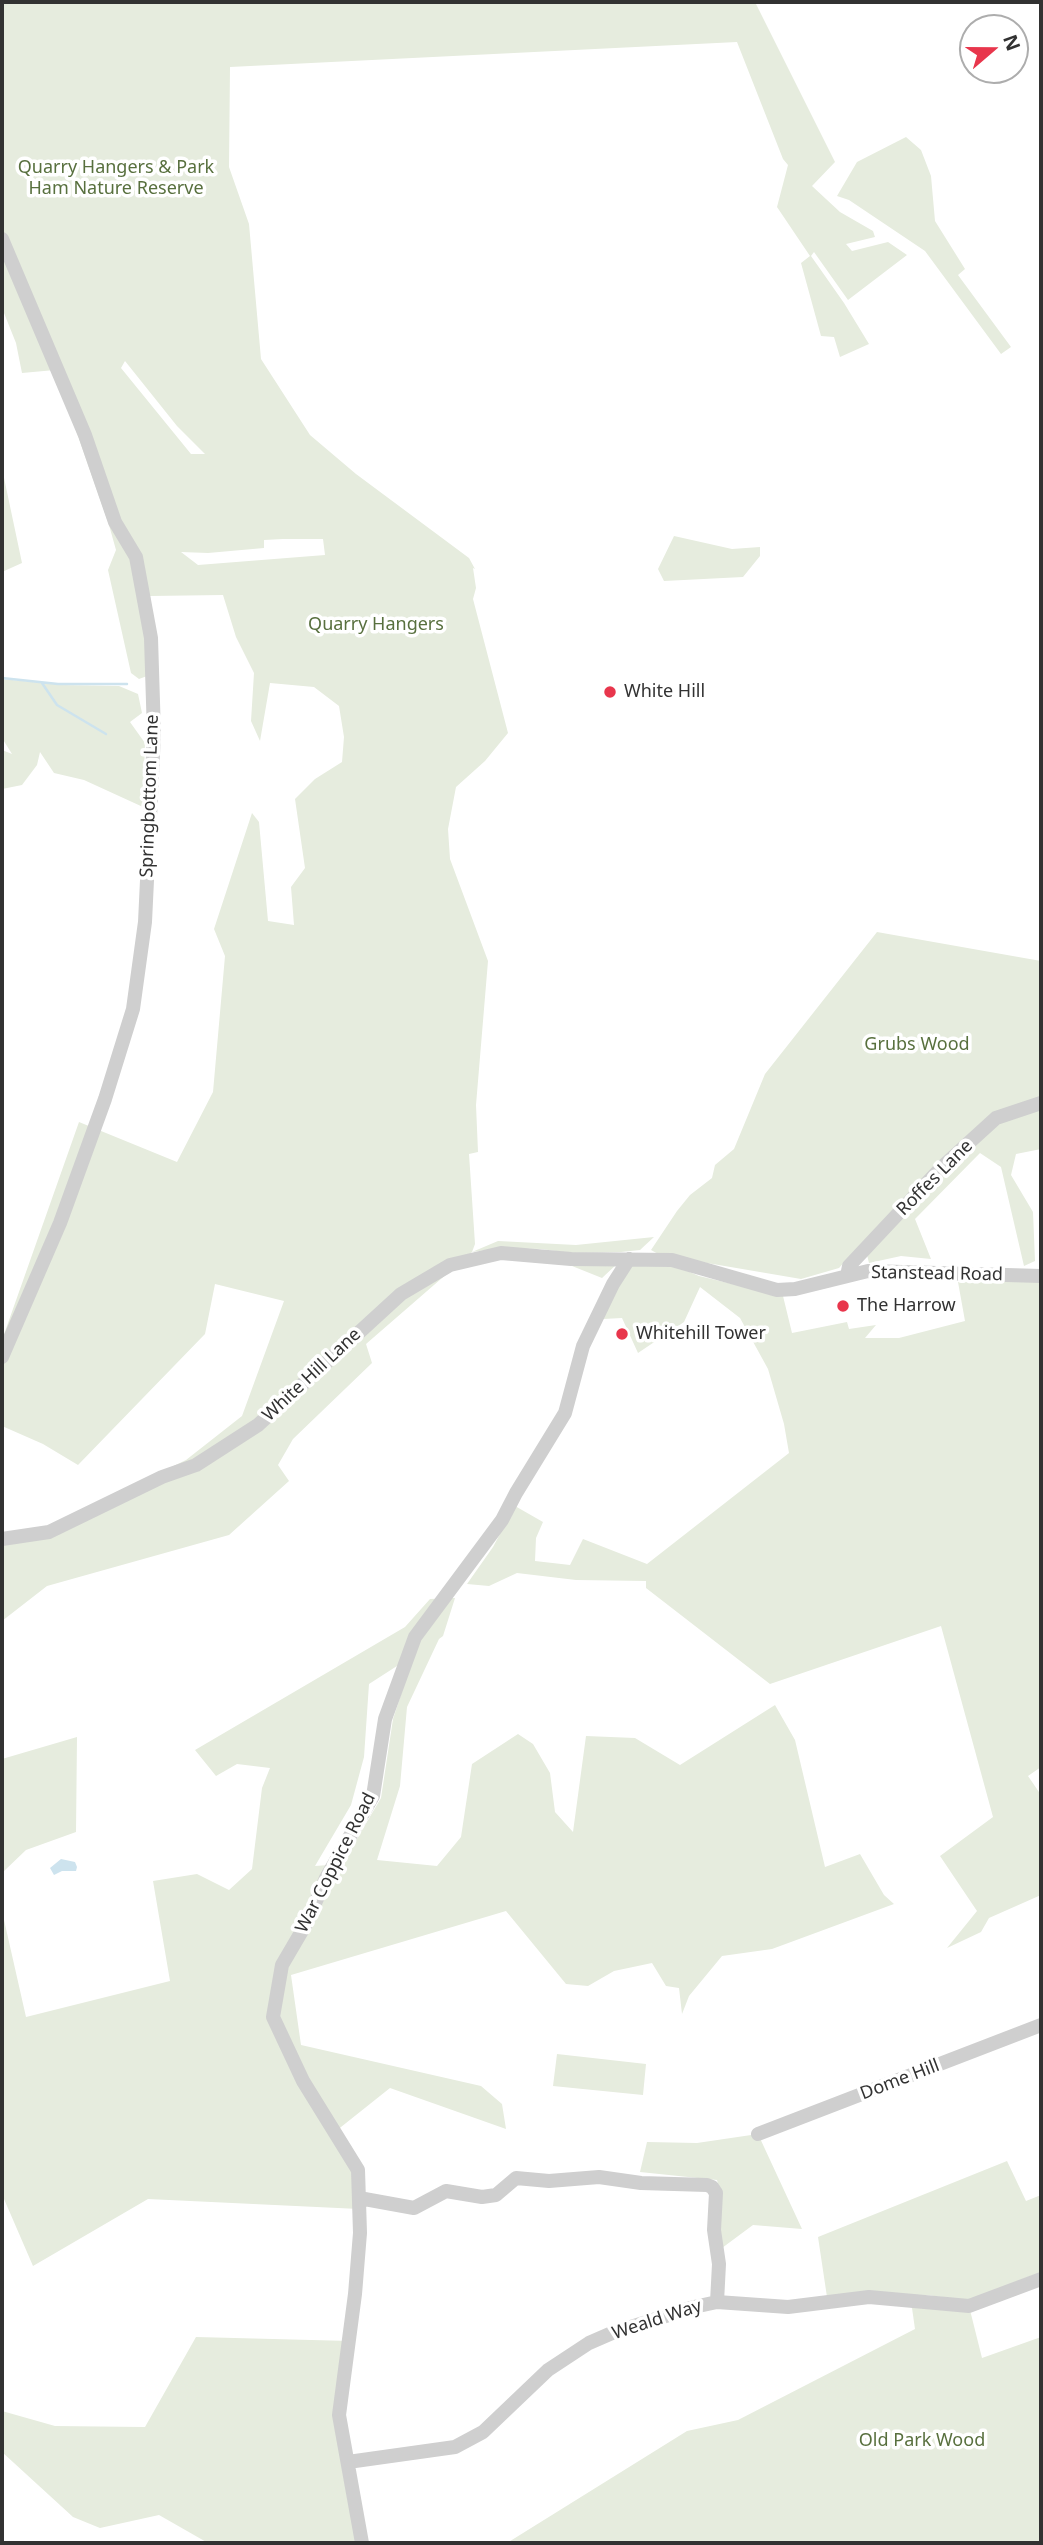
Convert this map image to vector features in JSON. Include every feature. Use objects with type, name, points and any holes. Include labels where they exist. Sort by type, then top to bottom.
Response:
[{"type":"street","name":"Springbottom Lane","points":[[2,239],[85,435],[115,522],[136,557],[151,638],[154,734],[145,922],[134,1009],[60,1223],[2,1357]]},
{"type":"street","name":"Roffes Lane","points":[[846,1276],[849,1266],[940,1169],[996,1118],[1041,1103]]},
{"type":"street","name":"White Hill Lane","points":[[2,1539],[49,1532],[162,1477],[196,1465],[258,1425],[401,1294],[450,1265],[501,1253],[571,1259],[629,1259]]},
{"type":"street","name":"Stanstead Road","points":[[629,1259],[672,1259],[777,1290],[795,1289],[868,1271],[1041,1276]]},
{"type":"street","name":"War Coppice Road","points":[[362,2543],[339,2415],[360,2233],[358,2170],[303,2081],[273,2017],[282,1965],[306,1924],[326,1878],[373,1796],[385,1719],[415,1637],[502,1520],[565,1413],[583,1346],[613,1284],[629,1259]]},
{"type":"street","name":"Dome Hill","points":[[758,2134],[1041,2025]]},
{"type":"street","points":[[359,2198],[414,2208],[446,2192],[482,2197],[496,2195],[516,2178],[549,2181],[599,2176],[641,2183],[706,2185],[716,2193],[714,2230],[719,2264],[716,2302]]},
{"type":"street","name":"Weald Way","points":[[348,2462],[455,2447],[483,2432],[548,2370],[589,2343],[612,2333],[716,2302],[788,2307],[869,2297],[969,2306],[1041,2279]]},
{"type":"green space","points":[[2,2],[755,2],[835,162],[812,186],[840,212],[873,231],[875,237],[846,244],[852,251],[888,242],[907,255],[848,300],[814,252],[811,256],[869,344],[840,357],[834,337],[821,336],[801,263],[810,256],[777,207],[788,165],[783,159],[737,42],[230,67],[229,167],[249,224],[261,359],[310,435],[356,474],[469,558],[475,569],[473,568],[476,588],[473,599],[508,733],[485,761],[456,787],[448,829],[450,859],[488,961],[476,1105],[478,1152],[469,1154],[475,1244],[472,1252],[366,1344],[372,1363],[293,1439],[278,1465],[289,1481],[229,1535],[47,1586],[2,1621],[2,1538],[34,1531],[60,1521],[186,1460],[242,1416],[284,1301],[215,1284],[205,1334],[78,1465],[43,1444],[2,1426],[2,1340],[79,1122],[177,1162],[213,1092],[225,956],[214,929],[252,813],[259,822],[268,921],[294,925],[291,887],[305,868],[295,799],[315,779],[342,762],[344,737],[339,706],[314,687],[270,683],[260,741],[251,721],[254,673],[236,637],[223,595],[150,596],[158,672],[139,679],[131,673],[108,570],[116,550],[55,370],[22,373],[16,343],[2,313]],"holes":[[[125,361],[177,426],[205,454],[191,454],[121,368]],[[323,539],[325,555],[198,565],[181,552],[208,553],[264,548],[264,540]]]},
{"type":"green space","points":[[906,137],[921,150],[931,176],[935,221],[965,269],[958,275],[1011,347],[1001,354],[925,251],[849,200],[837,196],[857,162]]},
{"type":"green space","points":[[2,474],[22,563],[2,572]]},
{"type":"green space","points":[[674,536],[732,549],[760,547],[760,556],[743,577],[664,581],[658,569]]},
{"type":"green space","points":[[2,679],[63,685],[119,686],[138,694],[142,713],[130,722],[145,743],[143,807],[84,780],[54,773],[40,752],[37,765],[22,785],[2,789],[2,750],[12,754],[2,738]]},
{"type":"green space","name":"Grubs Wood","points":[[877,932],[1041,961],[1041,1098],[994,1114],[898,1205],[839,1268],[801,1279],[660,1255],[651,1250],[690,1195],[712,1178],[715,1165],[734,1149],[765,1074]]},
{"type":"green space","points":[[1041,1109],[1041,1149],[1016,1154],[1011,1175],[1033,1212],[1035,1261],[1024,1266],[1001,1167],[980,1153],[915,1219],[931,1259],[901,1256],[869,1263],[867,1255],[944,1171],[996,1123]]},
{"type":"green space","points":[[654,1237],[640,1250],[621,1252],[571,1253],[501,1248],[472,1252],[498,1241],[576,1245]]},
{"type":"green space","points":[[617,1264],[602,1278],[572,1266]]},
{"type":"green space","points":[[633,1265],[678,1267],[699,1276],[783,1296],[792,1333],[847,1322],[849,1329],[876,1325],[865,1338],[899,1338],[965,1321],[958,1282],[1041,1281],[1041,1767],[1028,1776],[1041,1795],[1041,1895],[989,1918],[981,1932],[947,1948],[977,1911],[940,1856],[993,1817],[941,1626],[770,1684],[646,1588],[646,1581],[576,1580],[517,1573],[489,1586],[467,1584],[493,1547],[515,1506],[543,1522],[536,1538],[535,1561],[570,1565],[583,1539],[647,1564],[789,1453],[784,1424],[768,1369],[740,1318],[700,1287],[684,1322],[638,1353],[622,1318],[603,1319],[625,1273]]},
{"type":"green space","points":[[455,1598],[443,1636],[439,1639],[407,1707],[400,1786],[377,1860],[437,1866],[461,1837],[472,1764],[518,1734],[533,1744],[550,1773],[555,1812],[573,1832],[586,1736],[635,1738],[680,1765],[775,1705],[795,1740],[825,1867],[860,1854],[884,1895],[894,1904],[772,1949],[722,1956],[689,1996],[682,2014],[679,1988],[666,1986],[652,1963],[614,1971],[588,1986],[566,1984],[506,1911],[291,1975],[301,2045],[481,2086],[502,2104],[506,2129],[390,2088],[336,2131],[358,2170],[359,2209],[148,2199],[33,2266],[4,2199],[2,2200],[2,1911],[26,2017],[170,1981],[153,1881],[197,1874],[229,1890],[252,1869],[262,1788],[270,1768],[237,1764],[216,1776],[195,1750],[405,1627],[430,1599]],"holes":[[[414,1655],[393,1719],[381,1798],[342,1864],[315,1866],[351,1805],[364,1757],[369,1684]]]},
{"type":"green space","points":[[77,1737],[76,1832],[26,1850],[2,1873],[2,1759]]},
{"type":"green space","points":[[557,2054],[646,2064],[643,2095],[553,2086]]},
{"type":"green space","points":[[758,2134],[802,2229],[753,2225],[722,2248],[718,2231],[720,2191],[717,2180],[640,2172],[647,2142],[697,2143]]},
{"type":"green space","points":[[1007,2161],[1026,2201],[1041,2195],[1041,2272],[967,2300],[926,2295],[827,2297],[818,2237]]},
{"type":"green space","name":"Old Park Wood","points":[[911,2301],[969,2306],[982,2358],[1041,2337],[1041,2543],[507,2543],[687,2431],[738,2420],[915,2329]]},
{"type":"green space","points":[[196,2337],[350,2341],[339,2415],[359,2543],[208,2543],[159,2515],[100,2528],[73,2517],[2,2452],[2,2411],[55,2426],[145,2427]]},
{"type":"water","points":[[61,1859],[75,1862],[76,1871],[62,1871],[54,1875],[50,1868]]},
{"type":"waterway","points":[[2,678],[58,684],[127,684]]},
{"type":"waterway","points":[[42,683],[57,705],[106,734]]},
{"type":"place","name":"White Hill","points":[[610,692]]},
{"type":"place","name":"The Harrow","points":[[843,1306]]},
{"type":"place","name":"Whitehill Tower","points":[[622,1334]]},
{"type":"park label","name":"Quarry Hangers & Park Ham Nature Reserve","points":[[116,178]]},
{"type":"park label","name":"Quarry Hangers","points":[[376,625]]}]
